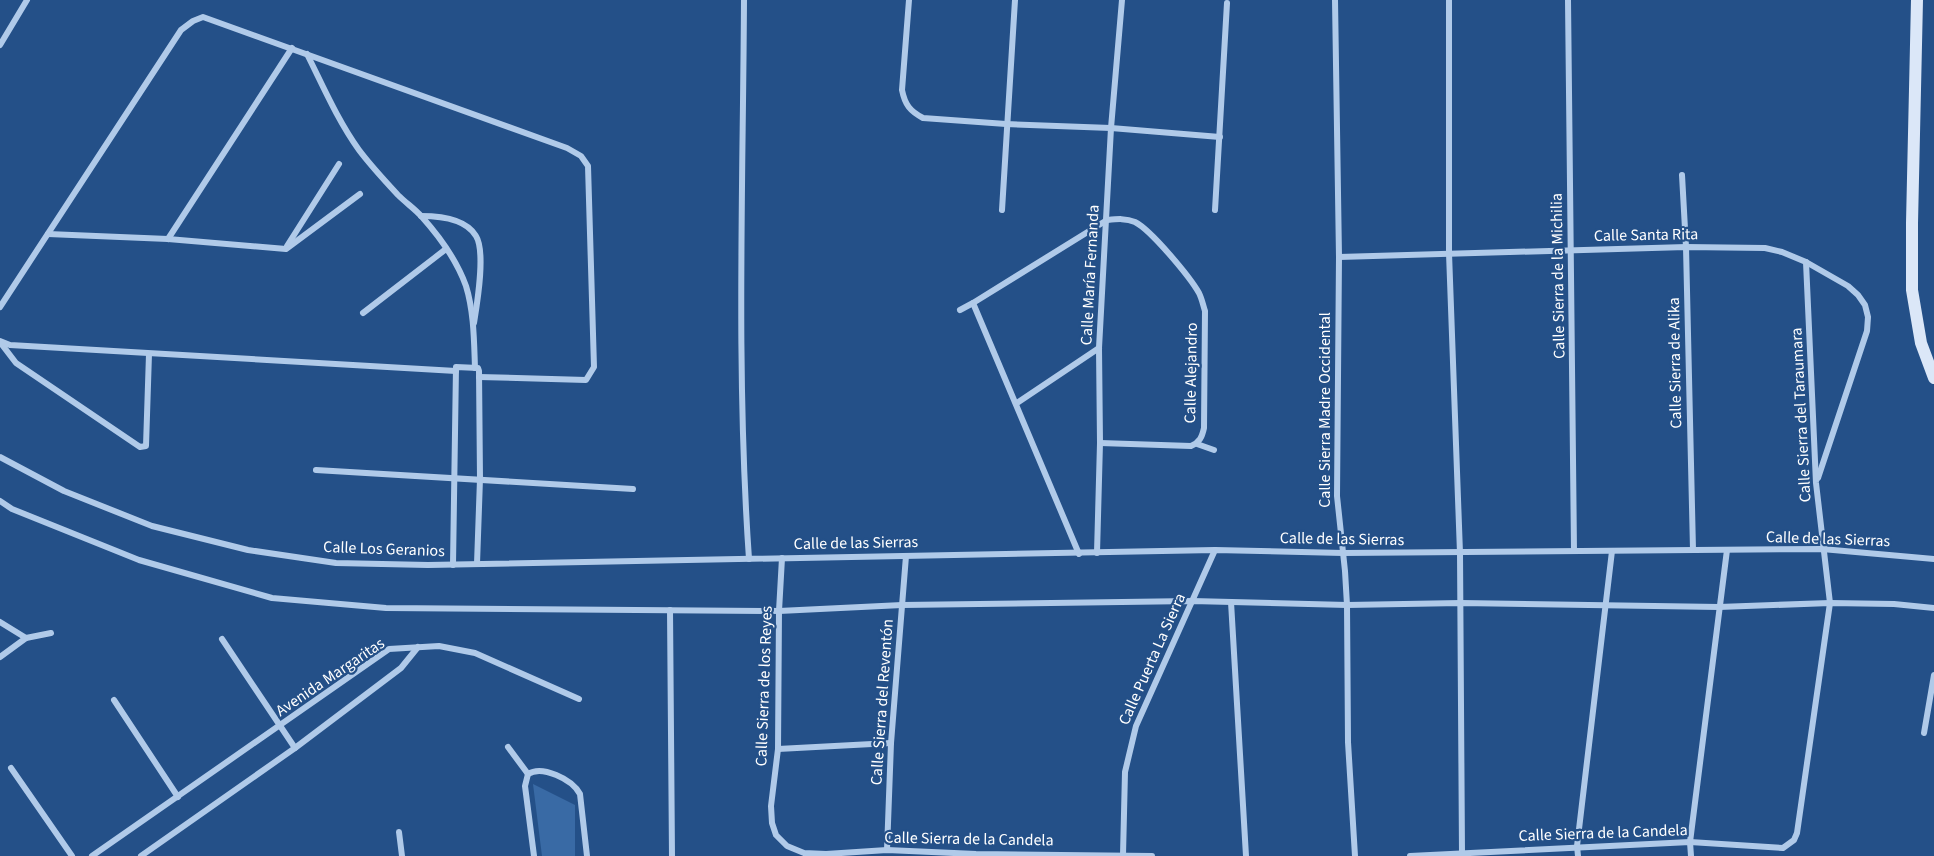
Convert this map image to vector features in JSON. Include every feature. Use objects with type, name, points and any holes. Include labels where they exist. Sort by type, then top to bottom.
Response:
[{"type":"street","points":[[0,45],[27,0]]},
{"type":"street","points":[[744,0],[741,414],[749,559]]},
{"type":"street","points":[[909,0],[902,90],[905,103],[912,112],[923,118],[1111,128],[1220,137]]},
{"type":"street","points":[[1002,210],[1015,0]]},
{"type":"street","name":"Calle María Fernanda","points":[[1097,553],[1100,443],[1099,348],[1111,128],[1122,0]]},
{"type":"street","name":"Calle Sierra Madre Occidental","points":[[1335,0],[1339,256],[1337,496],[1347,605],[1348,742],[1355,856]]},
{"type":"street","points":[[1449,0],[1449,253],[1460,553],[1462,855]]},
{"type":"street","name":"Calle Sierra de la Michilia","points":[[1568,0],[1574,551]]},
{"type":"street","points":[[1917,0],[1912,290],[1921,343],[1934,378]]},
{"type":"street","points":[[1215,210],[1227,3]]},
{"type":"street","points":[[0,306],[181,30],[203,17],[567,148],[581,156],[588,166],[594,367],[591,374],[586,380],[479,377]]},
{"type":"street","points":[[168,239],[292,48]]},
{"type":"street","points":[[307,54],[330,101],[359,150],[398,195],[421,216],[446,249],[466,286],[473,332],[475,368]]},
{"type":"street","points":[[285,249],[339,164]]},
{"type":"street","name":"Calle Sierra de Alika","points":[[1682,175],[1686,247],[1693,550]]},
{"type":"street","points":[[48,234],[168,239],[285,249],[360,194]]},
{"type":"street","points":[[421,216],[439,216],[455,222],[470,229],[478,239],[480,258],[473,332]]},
{"type":"street","name":"Calle Alejandro","points":[[1100,443],[1191,446],[1197,444],[1204,428],[1205,311],[1200,295],[1191,281],[1146,230],[1135,222],[1121,218],[1107,220]]},
{"type":"street","points":[[960,310],[1107,220]]},
{"type":"street","name":"Calle Santa Rita","points":[[1339,256],[1686,247],[1765,248],[1806,262],[1848,286],[1865,305],[1868,317],[1867,330],[1816,483]]},
{"type":"street","points":[[363,313],[446,249]]},
{"type":"street","name":"Calle Sierra del Taraumara","points":[[1794,840],[1797,833],[1830,603],[1816,483],[1806,262]]},
{"type":"street","points":[[973,303],[1079,554]]},
{"type":"street","points":[[0,342],[10,345],[149,354],[456,371]]},
{"type":"street","points":[[0,342],[16,363],[140,447],[146,446],[149,354]]},
{"type":"street","points":[[1017,403],[1099,348]]},
{"type":"street","points":[[453,565],[456,367],[478,368],[479,377],[480,479],[477,564]]},
{"type":"street","points":[[1197,444],[1214,450]]},
{"type":"street","name":"Calle Los Geranios","points":[[0,457],[64,491],[152,526],[248,550],[336,563],[453,565],[749,559]]},
{"type":"street","points":[[316,470],[633,489]]},
{"type":"street","points":[[0,501],[12,509],[139,560],[272,598],[386,608],[779,611],[902,605],[1192,601],[1347,605],[1461,603],[1719,607],[1830,603],[1894,604],[1934,608]]},
{"type":"street","name":"Calle de las Sierras","points":[[749,559],[1215,550],[1460,553],[1822,549],[1934,558]]},
{"type":"street","name":"Calle Puerta La Sierra","points":[[1123,855],[1125,772],[1128,751],[1136,726],[1215,550]]},
{"type":"street","points":[[1691,856],[1690,842],[1727,550]]},
{"type":"street","points":[[1578,856],[1577,846],[1612,551]]},
{"type":"street","name":"Calle Sierra del Reventón","points":[[887,850],[891,743],[906,556]]},
{"type":"street","name":"Calle Sierra de los Reyes","points":[[782,558],[779,611],[778,749],[771,806],[772,823],[776,835],[787,846]]},
{"type":"street","points":[[1232,602],[1246,856]]},
{"type":"street","points":[[670,610],[672,856]]},
{"type":"street","points":[[0,622],[26,639]]},
{"type":"street","points":[[0,657],[26,639],[51,633]]},
{"type":"street","points":[[222,639],[295,748]]},
{"type":"street","points":[[418,647],[439,646],[475,653],[579,699]]},
{"type":"street","name":"Avenida Margaritas","points":[[92,856],[389,649],[418,647]]},
{"type":"street","name":"Avenida Margaritas","points":[[141,856],[295,748],[401,668],[418,647]]},
{"type":"street","points":[[1924,733],[1934,675]]},
{"type":"street","points":[[114,700],[178,797]]},
{"type":"street","points":[[778,749],[891,743]]},
{"type":"street","points":[[508,747],[528,774]]},
{"type":"street","points":[[10,768],[72,856]]},
{"type":"street","points":[[534,856],[525,786],[528,774],[533,770],[541,770],[569,781],[578,789],[587,856]]},
{"type":"street","points":[[399,832],[402,856]]},
{"type":"street","name":"Calle Sierra de la Candela","points":[[1410,856],[1690,842],[1783,849],[1794,840]]},
{"type":"street","name":"Calle Sierra de la Candela","points":[[787,846],[804,853],[826,854],[887,850],[976,854],[1152,856]]},
{"type":"shaded area","points":[[533,784],[575,805],[575,856],[542,856]]}]
